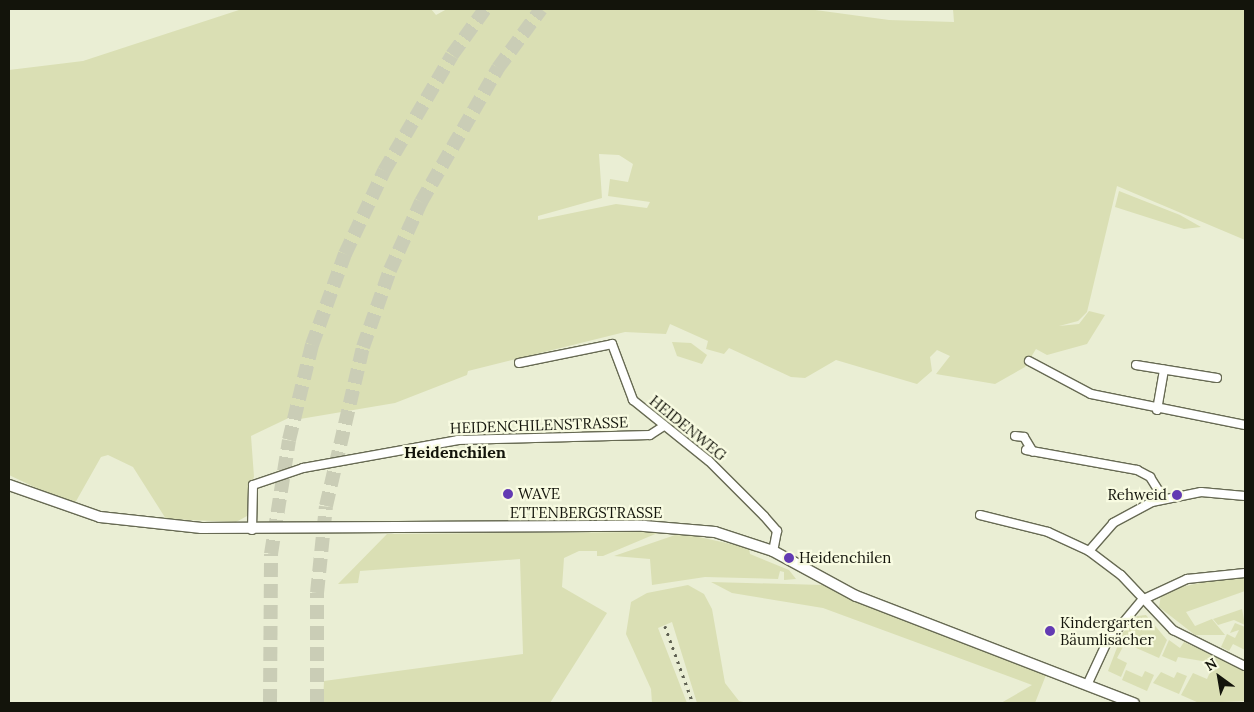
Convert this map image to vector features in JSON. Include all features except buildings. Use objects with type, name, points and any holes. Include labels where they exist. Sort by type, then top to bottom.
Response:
[{"type":"street","name":"HEIDENWEG","points":[[519,362],[612,344],[633,400],[709,460],[768,521],[777,531],[773,551]]},
{"type":"street","points":[[1029,361],[1090,394],[1157,410],[1245,425]]},
{"type":"street","points":[[1136,365],[1217,378]]},
{"type":"street","points":[[1157,410],[1164,370]]},
{"type":"street","name":"HEIDENCHILENSTRASSE","points":[[252,530],[253,485],[303,468],[458,440],[650,435],[664,426]]},
{"type":"street","points":[[1015,436],[1024,437],[1030,451],[1136,470],[1150,477],[1163,498]]},
{"type":"street","name":"ETTENBERGSTRASSE","points":[[9,485],[110,519],[252,530],[670,527],[733,536],[773,551],[856,596],[1134,703]]},
{"type":"street","points":[[1089,551],[1122,516],[1163,498],[1201,492],[1245,496]]},
{"type":"street","points":[[980,514],[1048,532],[1089,551],[1121,575],[1142,600],[1173,630],[1245,666]]},
{"type":"street","points":[[1088,684],[1107,642],[1142,600],[1187,579],[1245,573]]},
{"type":"green space","points":[[242,9],[431,9],[436,15],[447,9],[808,9],[889,20],[954,22],[953,9],[1245,9],[1245,240],[1117,186],[1087,312],[1078,321],[1059,326],[1079,324],[1089,311],[1105,315],[1087,344],[1047,355],[1036,349],[1025,367],[995,384],[936,374],[950,356],[937,350],[930,357],[932,371],[917,384],[836,360],[805,378],[791,377],[729,348],[724,354],[706,349],[708,341],[670,324],[666,334],[625,332],[468,371],[467,375],[395,403],[300,419],[299,413],[251,436],[254,477],[248,489],[247,516],[236,522],[166,519],[133,467],[108,455],[101,457],[75,503],[47,493],[9,475],[9,70],[83,61]],"holes":[[[599,154],[619,155],[633,164],[628,182],[610,179],[608,196],[650,202],[647,208],[616,204],[538,220],[538,216],[602,198]]]},
{"type":"green space","points":[[1119,191],[1180,215],[1201,227],[1184,229],[1115,207]]},
{"type":"green space","points":[[672,342],[691,343],[707,355],[702,364],[677,356]]},
{"type":"green space","points":[[660,532],[603,556],[597,556],[597,551],[579,551],[564,558],[562,587],[607,613],[550,703],[323,703],[324,681],[523,654],[520,559],[360,571],[358,583],[338,584],[387,534]]},
{"type":"green space","points":[[681,533],[749,548],[750,554],[789,570],[796,579],[784,580],[784,572],[780,571],[778,579],[705,577],[652,585],[650,559],[614,556]]},
{"type":"green space","points":[[1232,576],[1245,577],[1245,591],[1186,612],[1195,626],[1212,619],[1225,635],[1195,635],[1159,607],[1161,595],[1172,589]]},
{"type":"green space","points":[[711,582],[823,585],[1046,675],[1035,703],[1001,703],[1032,685],[823,608],[732,593]]},
{"type":"green space","points":[[688,585],[704,594],[712,609],[725,683],[739,701],[748,703],[697,703],[672,622],[658,628],[687,703],[652,703],[651,689],[626,634],[631,602],[647,593]]},
{"type":"green space","points":[[1242,609],[1245,625],[1234,620],[1218,625],[1213,619]]},
{"type":"green space","points":[[1146,615],[1167,640],[1159,658],[1125,643],[1117,658],[1127,663],[1121,677],[1108,671],[1123,632],[1137,616]]},
{"type":"green space","points":[[1235,623],[1245,627],[1245,650],[1233,644],[1229,651],[1221,647],[1227,634],[1235,638],[1239,630],[1230,633]]},
{"type":"green space","points":[[1169,640],[1180,648],[1184,642],[1245,670],[1245,701],[1199,703],[1181,695],[1193,673],[1207,679],[1214,663],[1178,657],[1176,662],[1162,656]]},
{"type":"green space","points":[[1126,670],[1142,677],[1145,671],[1154,675],[1147,691],[1122,680]]},
{"type":"green space","points":[[1161,672],[1174,678],[1177,672],[1187,676],[1179,694],[1153,683]]},
{"type":"tunnel","points":[[270,703],[271,554],[289,440],[312,345],[345,254],[384,171],[452,55],[485,9]]},
{"type":"tunnel","points":[[317,703],[317,593],[326,506],[363,347],[390,270],[421,202],[498,68],[541,9]]},
{"type":"railway","points":[[665,626],[693,703]]},
{"type":"place","name":"WAVE","points":[[508,494]]},
{"type":"place","name":"Rehweid","points":[[1177,495]]},
{"type":"place","name":"Heidenchilen","points":[[789,558]]},
{"type":"place","name":"Kindergarten Bäumlisächer","points":[[1050,631]]},
{"type":"district","name":"Heidenchilen","points":[[455,452]]}]
